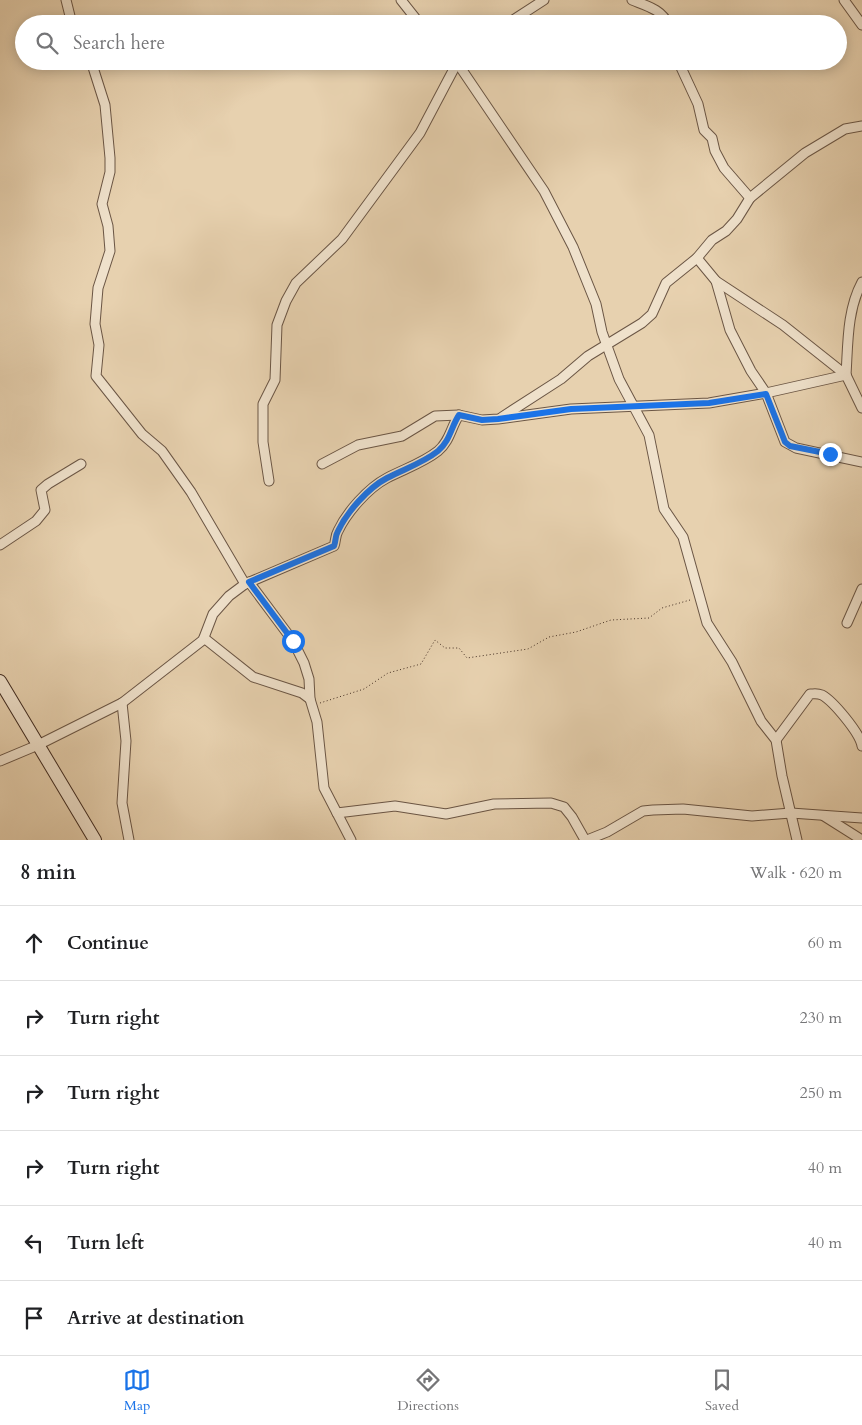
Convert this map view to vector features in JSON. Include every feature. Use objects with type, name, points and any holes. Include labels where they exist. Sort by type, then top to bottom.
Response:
[{"type":"street","points":[[66,0],[70,15]]},
{"type":"street","points":[[401,0],[413,15]]},
{"type":"street","points":[[521,15],[544,0]]},
{"type":"street","points":[[632,0],[662,15]]},
{"type":"street","points":[[844,0],[862,25]]},
{"type":"street","points":[[95,70],[105,105],[110,158],[110,172],[102,204],[108,226],[110,251],[98,288],[95,324],[99,345],[96,376],[142,434],[162,451],[191,492],[247,583],[265,601],[299,650],[309,679],[324,788],[351,840]]},
{"type":"street","points":[[269,481],[263,442],[263,404],[275,380],[277,324],[286,301],[296,283],[342,239],[420,133],[452,70]]},
{"type":"street","points":[[463,70],[544,191],[573,247],[596,304],[607,345],[619,379],[649,435],[664,509],[683,537],[707,623],[732,662],[761,721],[776,740],[797,840]]},
{"type":"street","points":[[682,70],[698,104],[704,130],[712,138],[715,151],[724,168],[750,198]]},
{"type":"street","points":[[498,419],[560,379],[588,356],[642,324],[652,314],[666,283],[697,258],[712,240],[726,231],[737,219],[750,198],[805,153],[845,129],[862,126]]},
{"type":"street","points":[[697,258],[716,281],[784,325],[846,374],[862,408]]},
{"type":"street","points":[[716,281],[730,330],[751,371],[766,394],[785,442],[790,446],[862,462]]},
{"type":"street","points":[[846,374],[850,315],[855,295],[862,282]]},
{"type":"street","points":[[322,464],[358,445],[402,436],[435,416],[459,415],[482,420],[571,409],[634,404],[709,403],[766,394],[846,374]]},
{"type":"street","points":[[0,761],[38,745],[122,703],[204,638],[213,614],[229,596],[247,583],[334,546],[336,533],[349,514],[373,487],[385,478],[437,452],[448,441],[452,425],[459,415]]},
{"type":"street","points":[[0,545],[36,521],[45,510],[41,490],[81,464]]},
{"type":"street","points":[[847,623],[862,589]]},
{"type":"street","points":[[204,638],[253,677],[302,693],[311,702]]},
{"type":"street","points":[[0,681],[95,840]]},
{"type":"street","points":[[776,740],[810,694],[817,694],[824,696],[853,728],[862,746]]},
{"type":"street","points":[[122,703],[126,741],[122,803],[129,840]]},
{"type":"street","points":[[770,731],[791,721]]},
{"type":"street","points":[[337,813],[395,806],[446,814],[494,804],[551,803],[564,807],[572,816],[586,840],[607,832],[642,811],[653,810],[683,809],[752,816],[791,813],[862,818]]},
{"type":"street","points":[[824,816],[862,839]]},
{"type":"path","points":[[311,702],[364,689],[388,673],[421,664],[435,640],[445,648],[459,648],[467,658],[490,656],[528,649],[549,637],[576,632],[611,620],[648,618],[662,608],[701,597]]},
{"type":"route","points":[[293,641],[249,582],[334,546],[336,533],[349,514],[373,487],[385,478],[437,452],[448,441],[452,425],[459,415],[482,420],[498,419],[571,409],[634,404],[709,403],[766,394],[785,442],[790,446],[830,454]]}]
